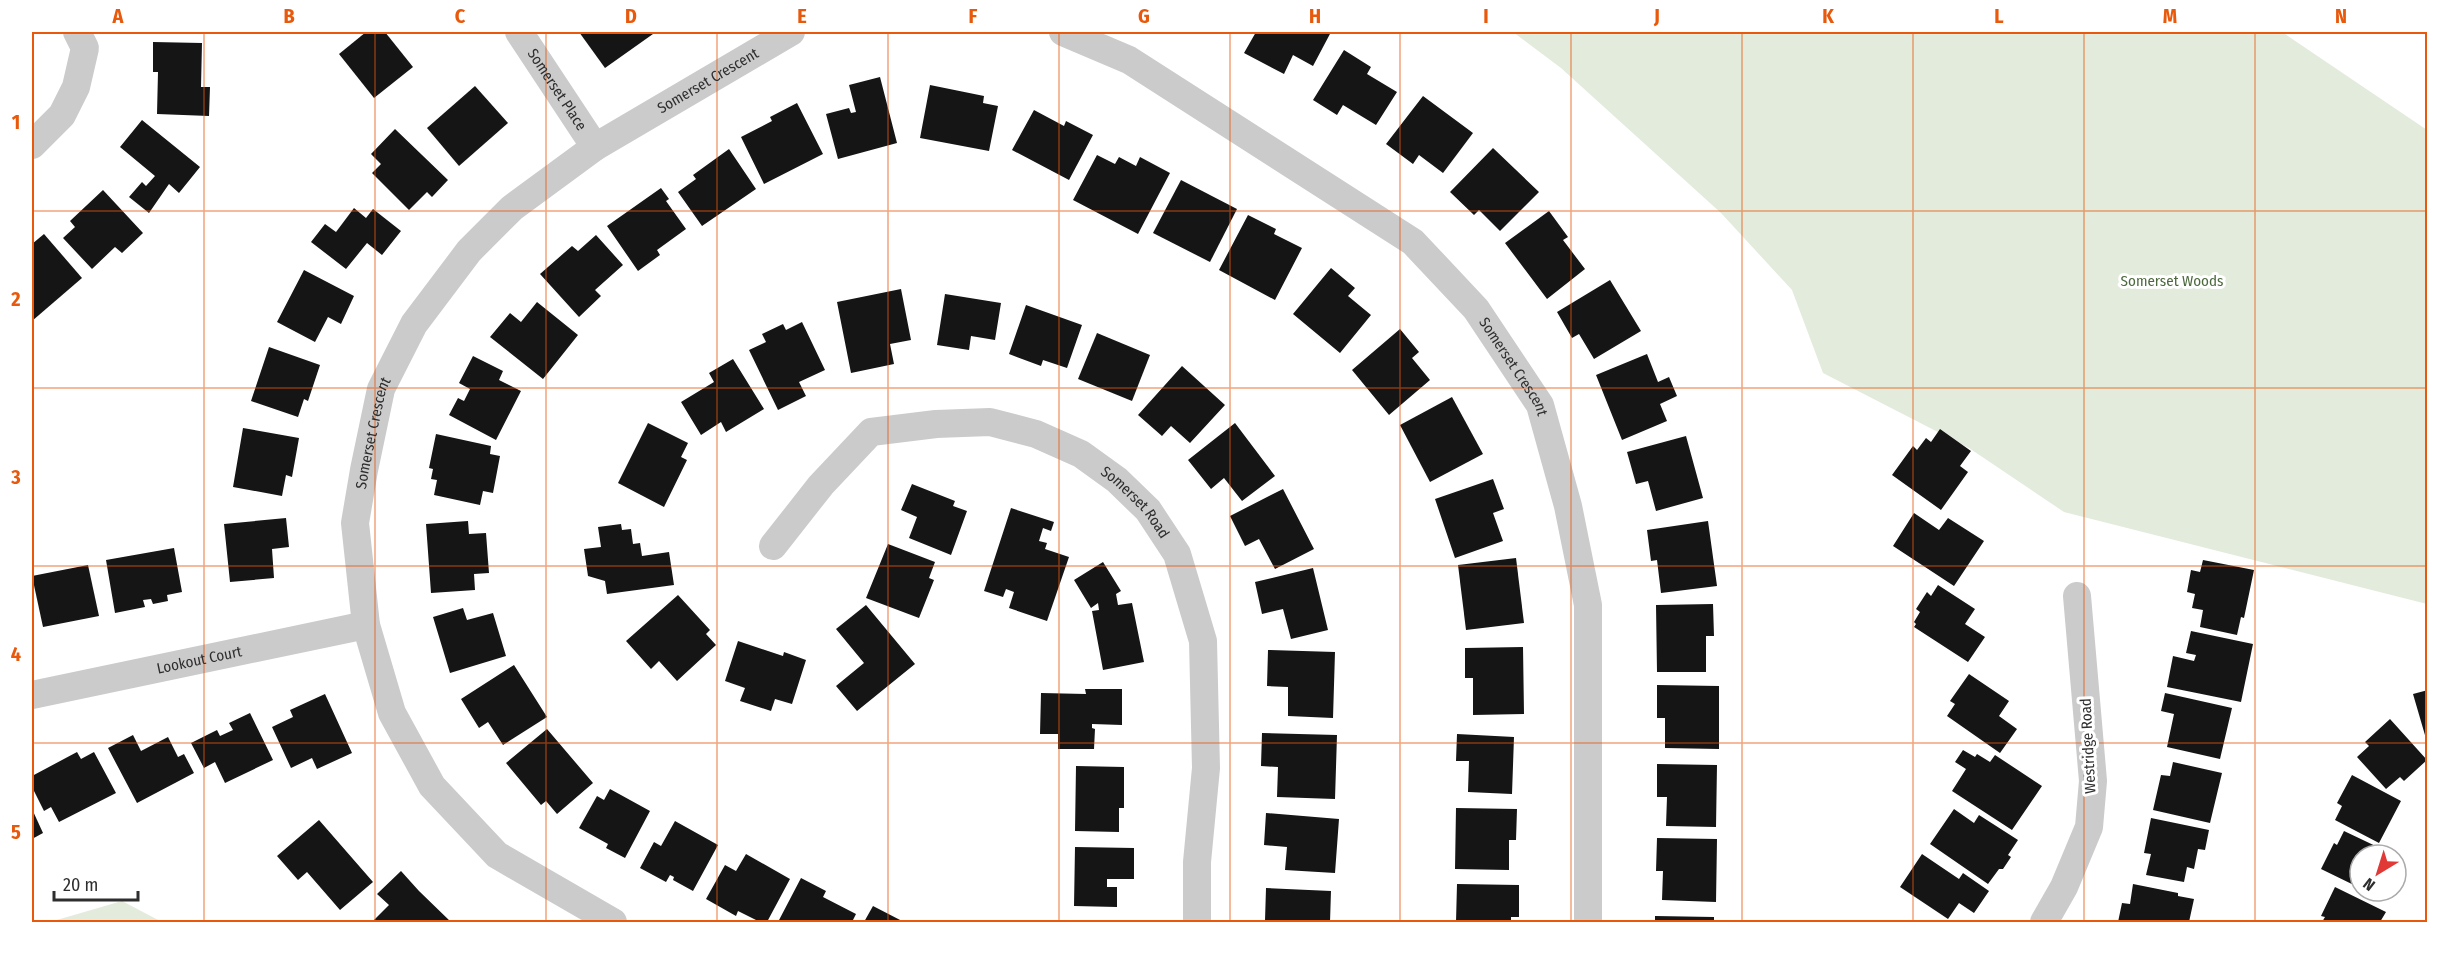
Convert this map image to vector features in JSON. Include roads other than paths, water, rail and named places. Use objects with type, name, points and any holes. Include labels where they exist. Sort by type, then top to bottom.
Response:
[{"type":"street","points":[[32,145],[62,115],[76,87],[84,48],[77,32]]},
{"type":"street","name":"Somerset Place","points":[[519,32],[596,147]]},
{"type":"street","name":"Somerset Crescent","points":[[613,922],[497,855],[432,786],[392,713],[366,625],[355,523],[381,389],[414,324],[469,251],[512,208],[596,147],[791,32]]},
{"type":"street","name":"Somerset Crescent","points":[[1064,32],[1129,60],[1413,242],[1476,309],[1540,405],[1568,506],[1588,605],[1588,922]]},
{"type":"street","name":"Somerset Road","points":[[773,546],[821,485],[871,432],[936,424],[990,422],[1036,434],[1081,454],[1116,480],[1148,510],[1178,554],[1203,641],[1206,768],[1197,862],[1197,922]]},
{"type":"street","name":"Westridge Road","points":[[2044,922],[2064,887],[2089,827],[2093,781],[2078,596]]},
{"type":"street","name":"Lookout Court","points":[[32,695],[366,625]]},
{"type":"park label","name":"Somerset Woods","points":[[2172,281]]}]
